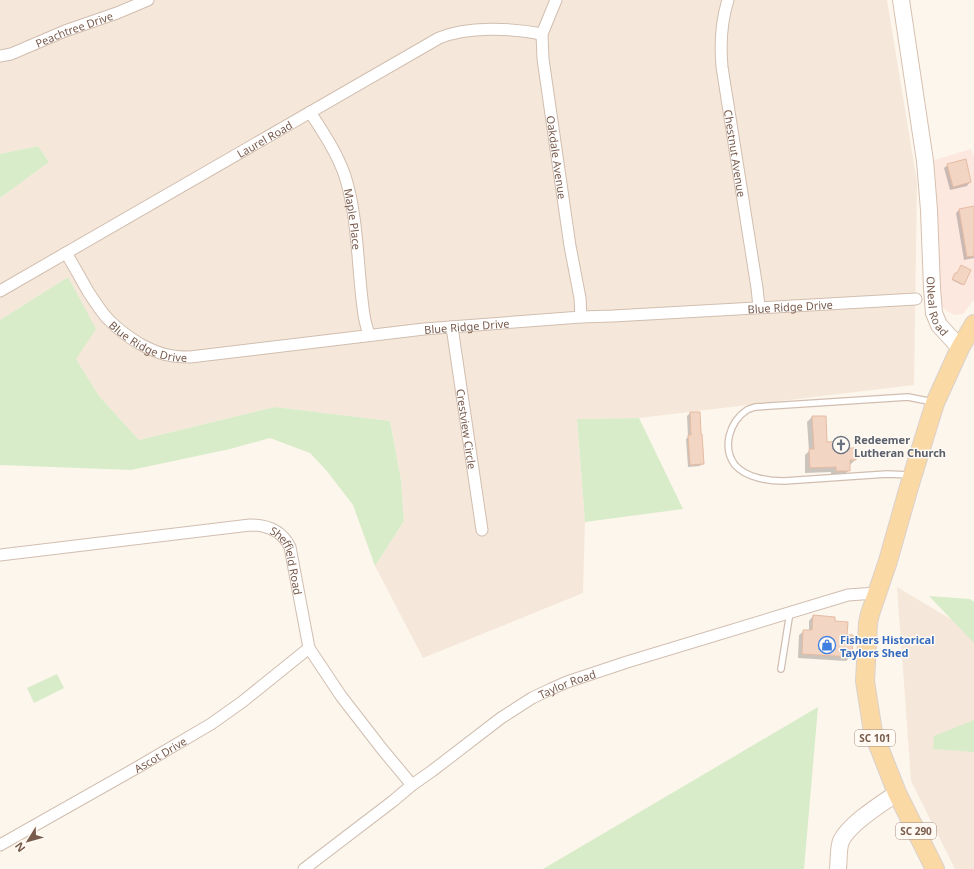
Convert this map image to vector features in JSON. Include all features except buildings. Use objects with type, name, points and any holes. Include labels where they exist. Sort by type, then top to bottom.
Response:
[{"type":"main road","name":"SC 101","points":[[960,348],[974,324]]},
{"type":"main road","name":"ONeal Road","points":[[876,593],[888,561],[912,475],[935,403],[960,348]]},
{"type":"main road","name":"SC 101","points":[[876,593],[868,623],[865,681],[873,732],[897,793]]},
{"type":"main road","name":"SC 290","points":[[897,793],[936,869]]},
{"type":"street","name":"Peachtree Drive","points":[[0,56],[11,54],[65,31],[117,13],[148,0]]},
{"type":"street","name":"Oakdale Avenue","points":[[556,0],[542,34],[542,59],[570,246],[580,298],[581,317]]},
{"type":"street","name":"Chestnut Avenue","points":[[728,0],[722,24],[722,67],[759,308]]},
{"type":"street","name":"ONeal Road","points":[[901,0],[925,161],[934,313],[939,325],[960,348]]},
{"type":"street","name":"Laurel Road","points":[[0,291],[439,38],[463,31],[486,30],[525,31],[542,34]]},
{"type":"street","name":"Maple Place","points":[[310,112],[340,164],[349,190],[357,243],[364,315],[369,335]]},
{"type":"street","name":"Blue Ridge Drive","points":[[66,253],[96,304],[110,322],[132,339],[153,351],[178,357],[190,357],[369,335],[452,327],[581,317],[916,299]]},
{"type":"street","name":"Crestview Circle","points":[[452,327],[482,530]]},
{"type":"street","name":"Sheffield Road","points":[[0,555],[236,526],[265,526],[280,534],[287,541],[290,547],[309,648],[341,696],[412,785]]},
{"type":"street","name":"Taylor Road","points":[[304,869],[393,802],[412,785],[506,715],[532,698],[567,682],[627,662],[790,612],[848,595],[876,593]]},
{"type":"street","name":"Ascot Drive","points":[[0,845],[211,724],[242,702],[309,648]]},
{"type":"street","points":[[838,869],[840,843],[848,831],[897,793]]},
{"type":"lane","points":[[912,475],[887,474],[770,481],[743,471],[736,465],[731,456],[728,445],[729,435],[740,416],[747,410],[755,407],[908,397],[935,403]]},
{"type":"lane","points":[[781,669],[790,612]]},
{"type":"shaded area","points":[[0,0],[887,0],[917,182],[914,385],[639,418],[577,419],[585,522],[583,593],[423,658],[375,566],[404,521],[401,480],[390,421],[275,407],[139,440],[99,396],[76,359],[68,277],[0,320],[0,198],[49,162],[38,146],[0,154]]},
{"type":"shaded area","points":[[971,149],[974,158],[974,299],[963,314],[955,315],[946,311],[940,304],[931,161]]},
{"type":"shaded area","points":[[897,587],[974,633],[974,869],[955,869],[911,781]]},
{"type":"green space","points":[[38,146],[49,162],[0,198],[0,154]]},
{"type":"green space","points":[[68,277],[96,329],[76,359],[99,396],[139,440],[275,407],[390,421],[401,480],[404,521],[375,566],[353,505],[326,470],[310,453],[270,438],[230,449],[131,470],[0,465],[0,320]]},
{"type":"green space","points":[[639,418],[683,509],[585,522],[577,419]]},
{"type":"green space","points":[[929,596],[970,599],[974,602],[974,643]]},
{"type":"green space","points":[[57,674],[64,688],[34,703],[27,688]]},
{"type":"green space","points":[[818,707],[804,869],[543,869]]},
{"type":"green space","points":[[974,720],[974,752],[933,749],[934,736]]},
{"type":"place","name":"Redeemer Lutheran Church","points":[[841,445]]},
{"type":"place","name":"Fishers Historical Taylors Shed","points":[[827,645]]}]
